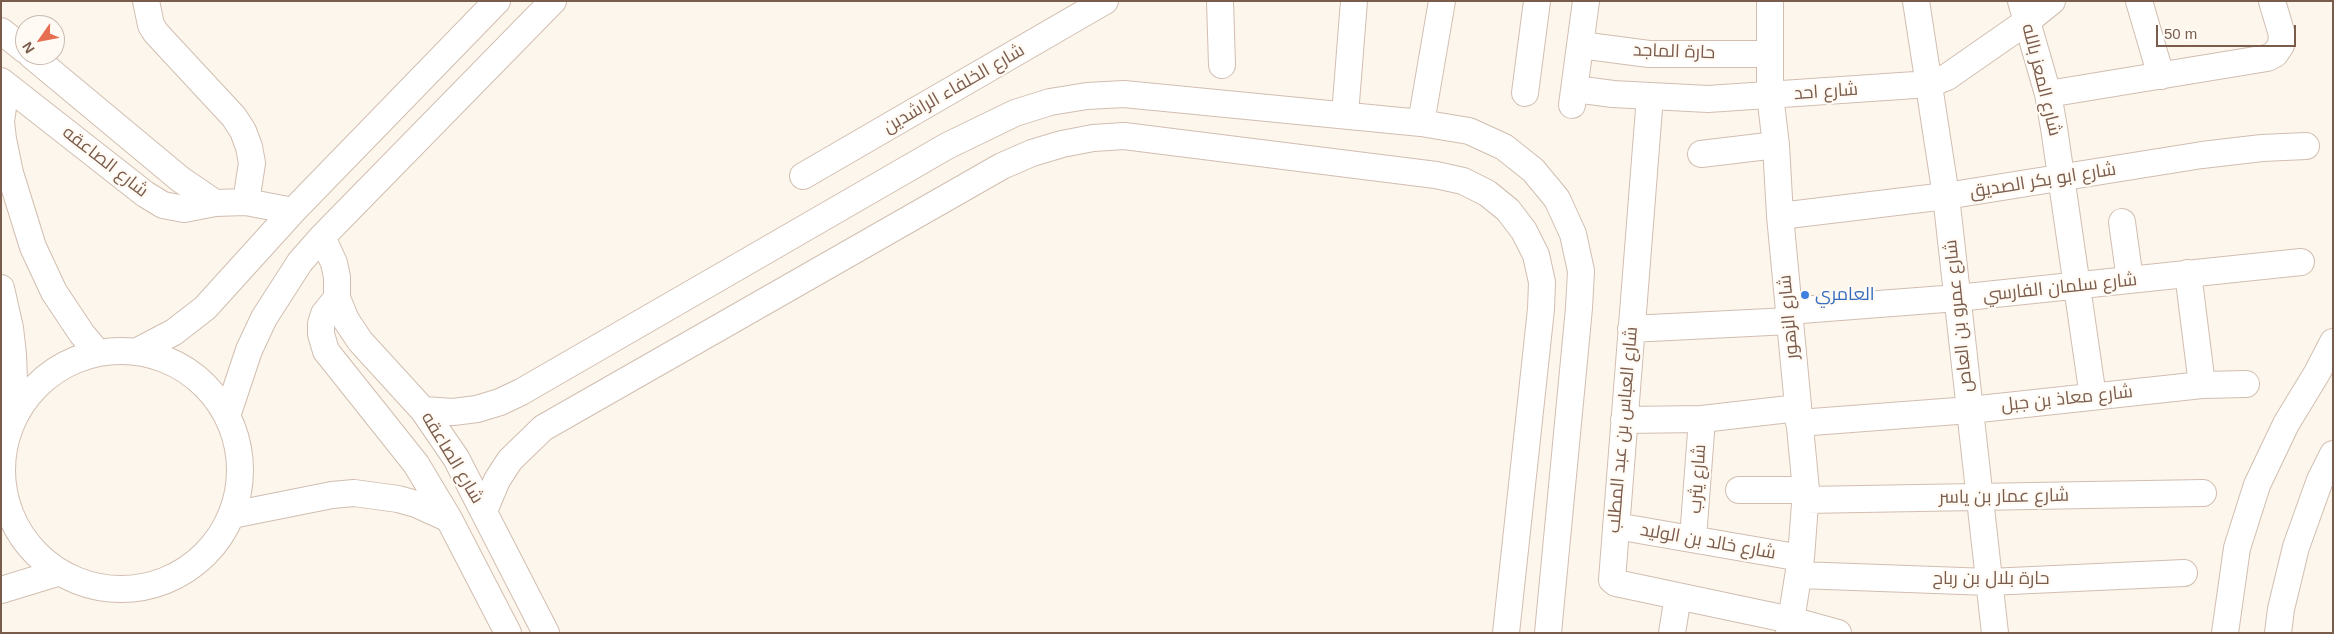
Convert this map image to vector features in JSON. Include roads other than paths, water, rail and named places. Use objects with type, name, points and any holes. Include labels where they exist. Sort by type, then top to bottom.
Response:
[{"type":"street","points":[[146,1],[156,33],[234,117],[243,131],[252,163],[246,202]]},
{"type":"street","points":[[136,352],[174,332],[205,308],[293,211],[497,1]]},
{"type":"street","points":[[227,416],[237,382],[264,318],[286,283],[322,237],[554,1]]},
{"type":"street","name":"شارع الخلفاء الراشدين","points":[[803,176],[1105,1]]},
{"type":"street","points":[[1220,1],[1222,65]]},
{"type":"street","points":[[1345,115],[1354,1]]},
{"type":"street","points":[[1421,123],[1442,1]]},
{"type":"street","points":[[1525,92],[1537,1]]},
{"type":"street","points":[[1580,45],[1586,1]]},
{"type":"street","name":"شارع الزهور","points":[[1770,1],[1770,95],[1806,495],[1800,566],[1790,626]]},
{"type":"street","name":"شارع عمرو بن العاص","points":[[1916,1],[1946,196],[1994,633]]},
{"type":"street","name":"شارع احد","points":[[1580,45],[1573,97],[1650,96],[1708,99],[1930,84],[1947,77],[2023,12],[2052,1]]},
{"type":"street","points":[[2139,1],[2161,76]]},
{"type":"street","points":[[2048,94],[2268,58],[2275,54],[2281,45],[2282,35],[2272,1]]},
{"type":"street","name":"شارع المعز بالله","points":[[2023,12],[2048,94],[2093,397]]},
{"type":"street","name":"حارة الماجد","points":[[1580,45],[1648,54],[1769,54]]},
{"type":"street","name":"شارع الصاعقه","points":[[43,65],[180,178],[215,203]]},
{"type":"street","name":"شارع الصاعقه","points":[[4,83],[153,200],[163,205],[184,209],[215,203],[246,202],[293,211]]},
{"type":"street","name":"شارع الصاعقه","points":[[4,83],[1,122],[3,139],[10,173],[33,247],[42,270],[58,299],[98,353]]},
{"type":"street","points":[[423,410],[453,412],[477,409],[521,392],[947,146],[1014,113],[1050,102],[1087,96],[1124,94],[1421,123],[1469,131],[1504,147],[1533,170],[1557,199],[1573,234],[1581,270],[1580,308],[1548,633]]},
{"type":"street","name":"شارع العباس بن عبد المطلب","points":[[1650,96],[1613,582],[1678,596],[1790,626],[1838,633]]},
{"type":"street","points":[[484,511],[497,480],[510,460],[543,428],[1002,166],[1032,153],[1062,144],[1093,138],[1124,136],[1436,175],[1462,181],[1487,193],[1508,210],[1524,231],[1536,255],[1542,282],[1541,309],[1506,633]]},
{"type":"street","points":[[1701,154],[1776,145]]},
{"type":"street","name":"شارع ابو بكر الصديق","points":[[1780,216],[1946,196],[2062,179],[2202,155],[2306,146]]},
{"type":"street","points":[[2122,222],[2130,280]]},
{"type":"street","name":"شارع الصاعقه","points":[[322,237],[334,263],[337,277],[337,298],[352,331],[423,410],[456,458],[546,633]]},
{"type":"street","name":"شارع سلمان الفارسي","points":[[1631,329],[1789,316],[2301,262]]},
{"type":"street","points":[[2188,273],[2202,385]]},
{"type":"street","points":[[1,288],[10,328],[14,381],[4,452],[3,486],[10,512],[18,527],[39,556],[60,572],[83,583],[108,589],[134,589],[159,584],[182,573],[203,557],[220,538],[232,515],[239,491],[240,465],[236,440],[227,416],[215,396],[199,380],[180,366],[159,357],[136,352],[98,353],[73,360],[51,373],[38,385],[17,411],[4,452]]},
{"type":"street","name":"شارع الصاعقه","points":[[337,298],[324,314],[321,324],[321,334],[326,351],[416,464],[449,519],[508,633]]},
{"type":"street","points":[[2225,633],[2231,580],[2238,548],[2257,485],[2286,424],[2317,373],[2333,342]]},
{"type":"street","name":"شارع معاذ بن جبل","points":[[1624,420],[1970,410],[2202,385],[2246,384]]},
{"type":"street","points":[[521,392],[543,428]]},
{"type":"street","name":"شارع يثرب","points":[[1693,538],[1688,472],[1702,419]]},
{"type":"street","points":[[2278,633],[2281,609],[2296,547],[2320,480],[2333,454]]},
{"type":"street","name":"شارع عمار بن ياسر","points":[[1739,490],[1806,495],[1980,498],[2203,493]]},
{"type":"street","points":[[232,515],[332,494],[354,493],[398,499],[416,504],[449,519]]},
{"type":"street","name":"شارع خالد بن الوليد","points":[[1616,526],[1693,538],[1800,566]]},
{"type":"street","name":"حارة بلال بن رباح","points":[[1800,566],[1989,582],[2184,573]]},
{"type":"street","points":[[1,590],[60,572]]},
{"type":"street","points":[[1672,633],[1678,596]]},
{"type":"place","name":"العامري","points":[[1805,295]]}]
